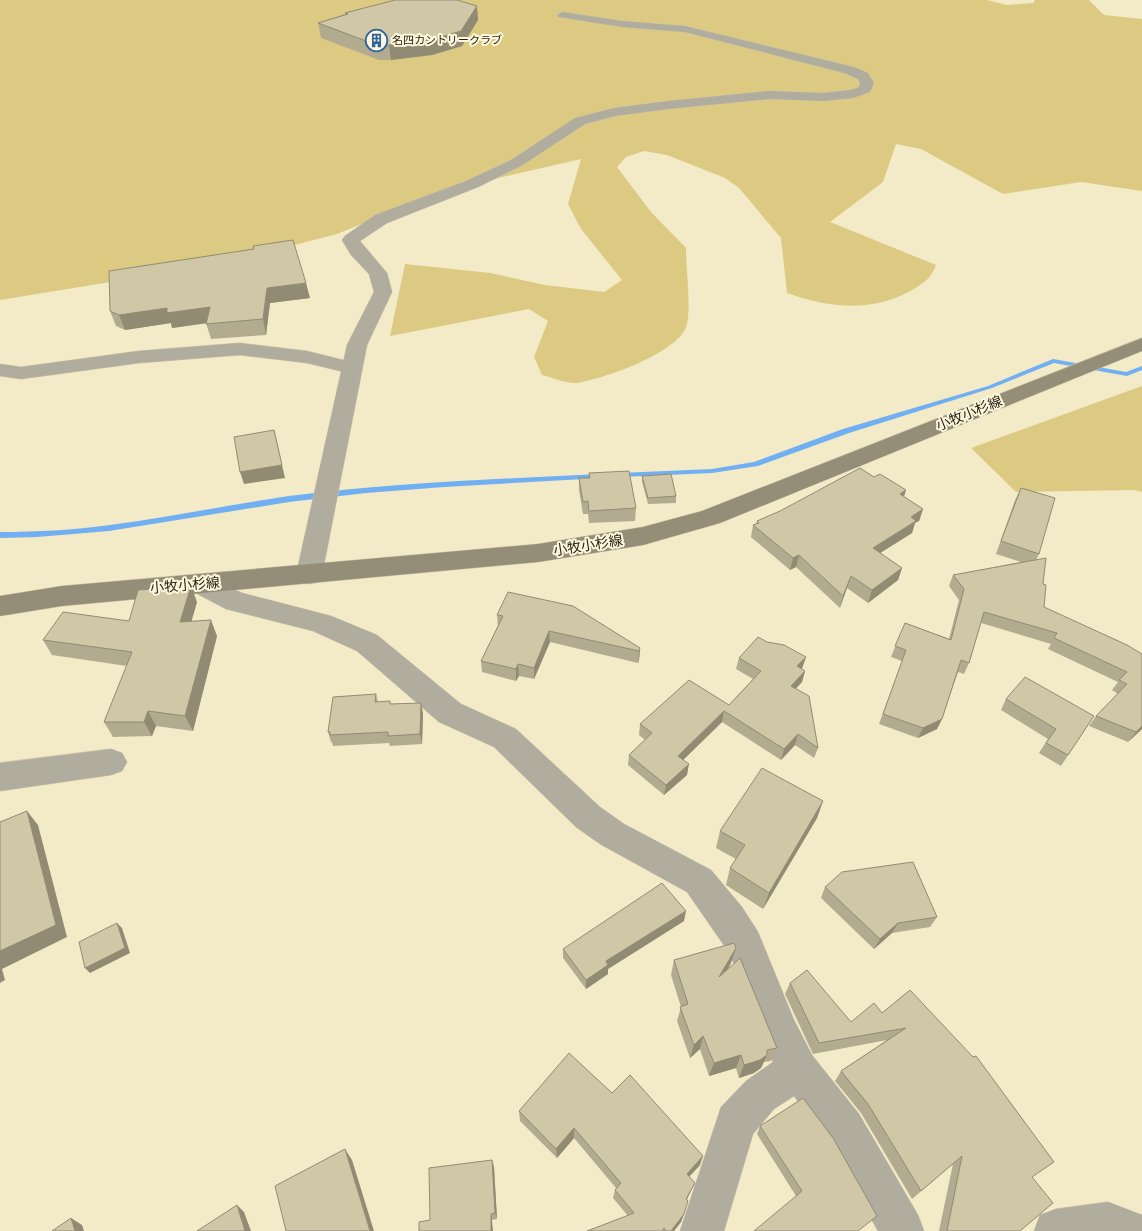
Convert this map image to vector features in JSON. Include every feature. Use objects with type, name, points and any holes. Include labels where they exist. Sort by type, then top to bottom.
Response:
[{"type":"main road","name":"小牧小杉線","points":[[0,606],[62,596],[538,553],[643,536],[711,517],[1142,344]]},
{"type":"street","points":[[309,575],[356,345],[383,292],[378,273],[358,252],[351,240],[381,218],[472,184],[516,163],[580,121],[614,112],[744,97],[770,95],[823,97],[853,94],[865,89],[867,83],[863,76],[849,70],[700,32],[604,22],[563,15]]},
{"type":"street","points":[[0,370],[21,373],[139,357],[240,349],[307,357],[352,368]]},
{"type":"street","points":[[199,583],[236,602],[260,606],[321,623],[367,643],[450,713],[505,738],[588,817],[612,834],[699,881],[730,919],[745,944],[779,1032],[798,1070],[844,1129],[902,1231]]},
{"type":"street","points":[[0,778],[111,762]]},
{"type":"street","points":[[702,1231],[736,1122],[760,1095],[798,1070]]},
{"type":"street","points":[[1056,1231],[1108,1224],[1128,1231]]},
{"type":"shaded area","name":"名四カントリークラブ","points":[[0,0],[987,0],[1007,5],[1033,3],[1035,0],[1089,0],[1104,15],[1142,19],[1142,191],[1081,182],[1003,194],[921,149],[896,144],[883,182],[830,222],[936,265],[925,281],[899,297],[867,305],[835,305],[787,293],[781,238],[739,188],[725,178],[667,155],[644,151],[626,157],[617,167],[651,212],[686,248],[687,324],[682,334],[671,345],[656,354],[621,370],[576,383],[542,375],[534,357],[548,321],[529,309],[390,336],[405,264],[490,273],[545,285],[604,292],[622,280],[581,229],[568,204],[581,159],[446,190],[337,234],[221,264],[0,300]]},
{"type":"shaded area","points":[[1142,386],[1142,492],[1134,490],[1016,492],[971,448]]},
{"type":"building","points":[[395,0],[457,0],[477,6],[461,31],[431,40],[389,45],[377,45],[318,23],[348,14],[345,13]]},
{"type":"building","points":[[293,240],[306,283],[267,288],[263,319],[206,324],[210,307],[167,313],[167,308],[119,315],[110,311],[109,271],[254,249],[253,246]]},
{"type":"building","points":[[274,430],[282,465],[240,472],[234,437]]},
{"type":"building","points":[[860,468],[874,477],[880,474],[906,490],[900,494],[923,509],[911,517],[916,521],[873,548],[902,568],[872,590],[851,576],[843,596],[799,555],[793,558],[753,525],[759,523],[757,521],[780,511]]},
{"type":"building","points":[[629,471],[636,508],[589,511],[588,501],[583,502],[579,478],[590,478],[589,473]]},
{"type":"building","points":[[671,474],[676,496],[648,498],[642,476]]},
{"type":"building","points":[[1021,488],[1055,498],[1039,554],[1001,541]]},
{"type":"building","points":[[1046,558],[1043,584],[1046,585],[1044,607],[1127,645],[1142,654],[1142,726],[1136,732],[1096,716],[1127,684],[1119,680],[1127,672],[1054,638],[1057,633],[984,612],[969,663],[961,660],[942,719],[923,728],[883,714],[906,650],[895,646],[905,623],[951,640],[964,589],[953,575]]},
{"type":"building","points":[[191,586],[180,622],[211,620],[185,716],[148,711],[144,722],[104,722],[132,652],[43,640],[63,612],[129,621],[138,590]]},
{"type":"building","points":[[508,592],[573,606],[640,648],[639,651],[549,631],[534,668],[518,664],[516,669],[481,661],[503,616],[497,615]]},
{"type":"building","points":[[758,637],[767,642],[784,645],[806,657],[797,666],[805,671],[791,686],[809,696],[818,748],[798,734],[784,749],[724,711],[678,756],[689,764],[666,785],[629,755],[652,733],[640,724],[689,680],[729,705],[761,671],[739,658]]},
{"type":"building","points":[[1025,677],[1094,716],[1068,755],[1046,743],[1056,729],[1006,699]]},
{"type":"building","points":[[376,694],[375,702],[390,701],[390,704],[421,703],[420,734],[388,736],[388,732],[330,735],[330,732],[328,732],[333,697]]},
{"type":"building","points":[[762,768],[823,801],[769,893],[730,868],[745,845],[720,831]]},
{"type":"building","points":[[27,811],[56,925],[0,951],[0,822]]},
{"type":"building","points":[[913,862],[937,917],[898,923],[880,939],[825,887],[842,872]]},
{"type":"building","points":[[662,883],[686,911],[606,961],[608,965],[586,980],[563,949]]},
{"type":"building","points":[[117,923],[125,948],[85,968],[79,942]]},
{"type":"building","points":[[734,943],[736,948],[719,977],[740,958],[777,1048],[767,1050],[767,1055],[760,1060],[744,1065],[741,1055],[714,1063],[703,1036],[694,1045],[680,1007],[688,1004],[674,960]]},
{"type":"building","points":[[807,970],[851,1022],[874,1003],[882,1013],[910,990],[973,1057],[976,1056],[1054,1162],[1032,1177],[1053,1203],[1020,1231],[947,1231],[962,1156],[921,1191],[868,1104],[841,1071],[906,1028],[819,1043],[790,983]]},
{"type":"building","points":[[569,1053],[612,1093],[630,1075],[703,1156],[687,1174],[695,1183],[686,1199],[688,1201],[684,1214],[671,1231],[666,1231],[664,1228],[662,1231],[587,1231],[634,1213],[615,1190],[621,1183],[574,1128],[556,1149],[519,1111]]},
{"type":"building","points":[[803,1098],[833,1138],[877,1216],[858,1231],[754,1231],[802,1191],[760,1126]]},
{"type":"building","points":[[345,1149],[370,1231],[286,1231],[275,1186]]},
{"type":"building","points":[[492,1160],[495,1213],[491,1214],[491,1231],[419,1231],[419,1222],[430,1220],[429,1168]]},
{"type":"building","points":[[237,1205],[245,1231],[197,1231]]},
{"type":"building","points":[[71,1218],[75,1231],[52,1231]]},
{"type":"waterway","points":[[620,475],[712,471],[755,464],[846,431],[990,387],[1053,361],[1127,374],[1142,368]]},
{"type":"waterway","points":[[0,535],[37,535],[109,528],[253,504],[366,490],[599,476]]},
{"type":"place","name":"名四カントリークラブ","points":[[376,40]]}]
